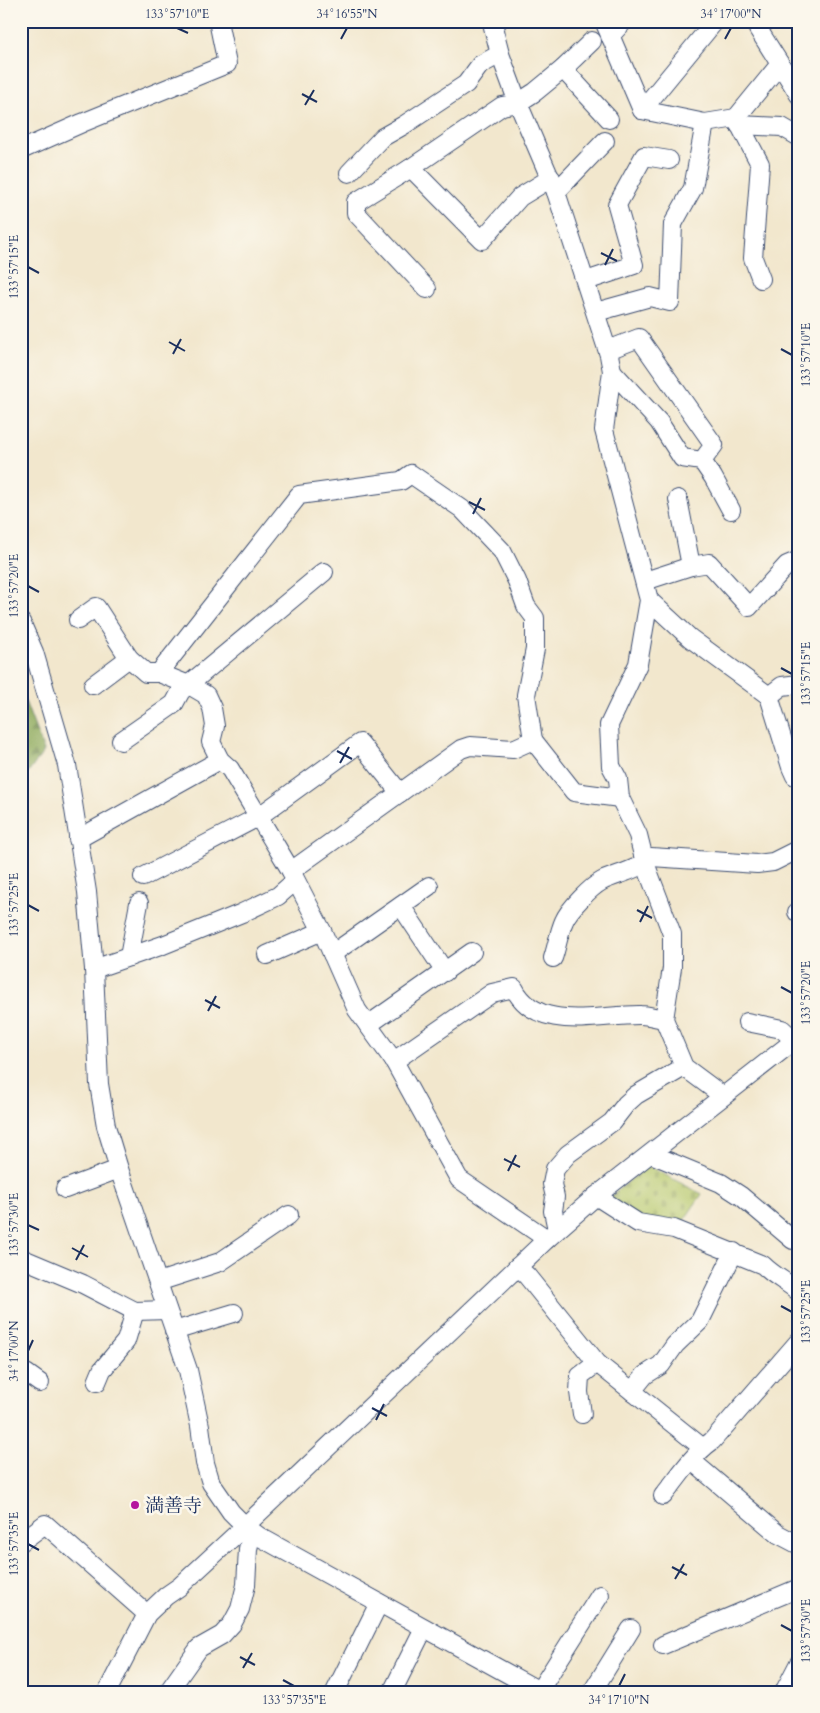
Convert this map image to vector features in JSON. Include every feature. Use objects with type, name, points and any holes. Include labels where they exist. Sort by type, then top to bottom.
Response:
[{"type":"street","points":[[21,150],[82,122],[227,64],[218,21]]},
{"type":"street","points":[[498,21],[493,27],[500,54],[518,103],[553,185],[608,350],[612,371],[604,430],[649,600],[638,664],[609,725],[611,766],[618,779],[620,798],[638,835],[645,863],[672,934],[672,968],[664,1019],[684,1066],[723,1096]]},
{"type":"street","points":[[624,21],[607,29],[642,110]]},
{"type":"street","points":[[642,110],[716,21]]},
{"type":"street","points":[[766,21],[758,29],[799,96]]},
{"type":"street","points":[[427,289],[356,213],[356,202],[408,170],[502,106],[518,103],[535,92],[563,69],[592,41]]},
{"type":"street","points":[[349,173],[383,137],[466,84],[480,65],[500,54]]},
{"type":"street","points":[[737,121],[780,64]]},
{"type":"street","points":[[563,69],[609,119]]},
{"type":"street","points":[[642,110],[705,123],[737,121],[782,127],[799,136]]},
{"type":"street","points":[[737,121],[760,164],[753,258],[761,279]]},
{"type":"street","points":[[596,312],[650,297],[670,302],[673,224],[693,188],[705,123]]},
{"type":"street","points":[[408,170],[410,168],[482,240],[520,198],[553,185],[604,141]]},
{"type":"street","points":[[586,281],[634,265],[617,205],[644,156],[668,160]]},
{"type":"street","points":[[608,350],[639,338],[714,445],[702,461]]},
{"type":"street","points":[[612,371],[659,422],[682,458],[702,461],[731,510]]},
{"type":"street","points":[[159,673],[299,495],[401,481],[410,474],[462,509],[502,551],[526,606],[535,618],[535,649],[526,695],[533,740],[574,792],[620,798]]},
{"type":"street","points":[[678,499],[691,566]]},
{"type":"street","points":[[645,581],[691,566],[709,563],[749,607],[787,565],[799,560]]},
{"type":"street","points":[[121,741],[174,704],[181,692],[324,572]]},
{"type":"street","points":[[649,600],[690,638],[769,696],[791,767],[796,776],[799,775]]},
{"type":"street","points":[[78,620],[96,607],[129,658],[146,673],[159,673],[206,694],[212,708],[215,726],[211,742],[220,760],[230,769],[293,876],[322,931],[357,1010],[394,1062],[459,1179],[552,1234]]},
{"type":"street","points":[[21,622],[34,652],[66,765],[86,892],[94,969],[99,1084],[106,1126],[188,1370],[200,1426],[205,1463],[211,1483],[230,1512],[249,1528],[379,1603],[540,1691],[600,1595]]},
{"type":"street","points":[[93,685],[129,658]]},
{"type":"street","points":[[769,696],[782,686],[799,684]]},
{"type":"street","points":[[94,969],[172,941],[278,896],[293,876],[400,793],[461,749],[470,746],[513,749],[533,740]]},
{"type":"street","points":[[143,878],[258,816],[360,743],[400,793]]},
{"type":"street","points":[[78,840],[220,760]]},
{"type":"street","points":[[553,958],[565,919],[581,899],[601,882],[628,872],[645,863],[651,857],[757,864],[773,862],[799,849]]},
{"type":"street","points":[[332,954],[429,886]]},
{"type":"street","points":[[129,957],[139,903]]},
{"type":"street","points":[[401,906],[445,972]]},
{"type":"street","points":[[267,954],[322,931]]},
{"type":"street","points":[[368,1025],[472,952]]},
{"type":"street","points":[[394,1062],[492,992],[514,988],[520,1000],[539,1012],[555,1018],[643,1015],[664,1019]]},
{"type":"street","points":[[106,1692],[147,1614],[166,1596],[249,1528],[552,1234],[596,1196],[796,1039],[782,1029],[747,1022]]},
{"type":"street","points":[[552,1234],[555,1198],[552,1184],[555,1169],[568,1154],[612,1122],[636,1095],[684,1066]]},
{"type":"street","points":[[651,1154],[721,1183],[741,1196],[793,1240]]},
{"type":"street","points":[[65,1189],[119,1169]]},
{"type":"street","points":[[596,1196],[638,1223],[674,1229],[734,1252],[763,1266],[775,1276],[796,1284]]},
{"type":"street","points":[[158,1282],[220,1262],[289,1215]]},
{"type":"street","points":[[632,1391],[645,1375],[661,1365],[674,1345],[700,1321],[734,1252]]},
{"type":"street","points":[[21,1258],[83,1284],[135,1311],[167,1310]]},
{"type":"street","points":[[517,1267],[527,1276],[597,1363],[632,1391],[778,1534],[799,1545]]},
{"type":"street","points":[[97,1382],[102,1370],[126,1341],[135,1311]]},
{"type":"street","points":[[174,1331],[234,1313]]},
{"type":"street","points":[[662,1496],[799,1341]]},
{"type":"street","points":[[582,1414],[579,1392],[580,1376],[597,1363]]},
{"type":"street","points":[[21,1375],[26,1373],[40,1383]]},
{"type":"street","points":[[21,1542],[45,1524],[147,1614]]},
{"type":"street","points":[[168,1692],[199,1648],[222,1635],[232,1624],[240,1609],[246,1585],[249,1528]]},
{"type":"street","points":[[663,1645],[799,1588]]},
{"type":"street","points":[[335,1692],[379,1603]]},
{"type":"street","points":[[392,1692],[424,1628]]},
{"type":"street","points":[[592,1692],[631,1630]]},
{"type":"street","points":[[784,1692],[799,1663]]},
{"type":"green space","points":[[21,691],[44,751],[21,783]]},
{"type":"green space","points":[[648,1166],[702,1194],[680,1226],[640,1220],[608,1198]]},
{"type":"place","name":"満善寺","points":[[135,1505]]}]
